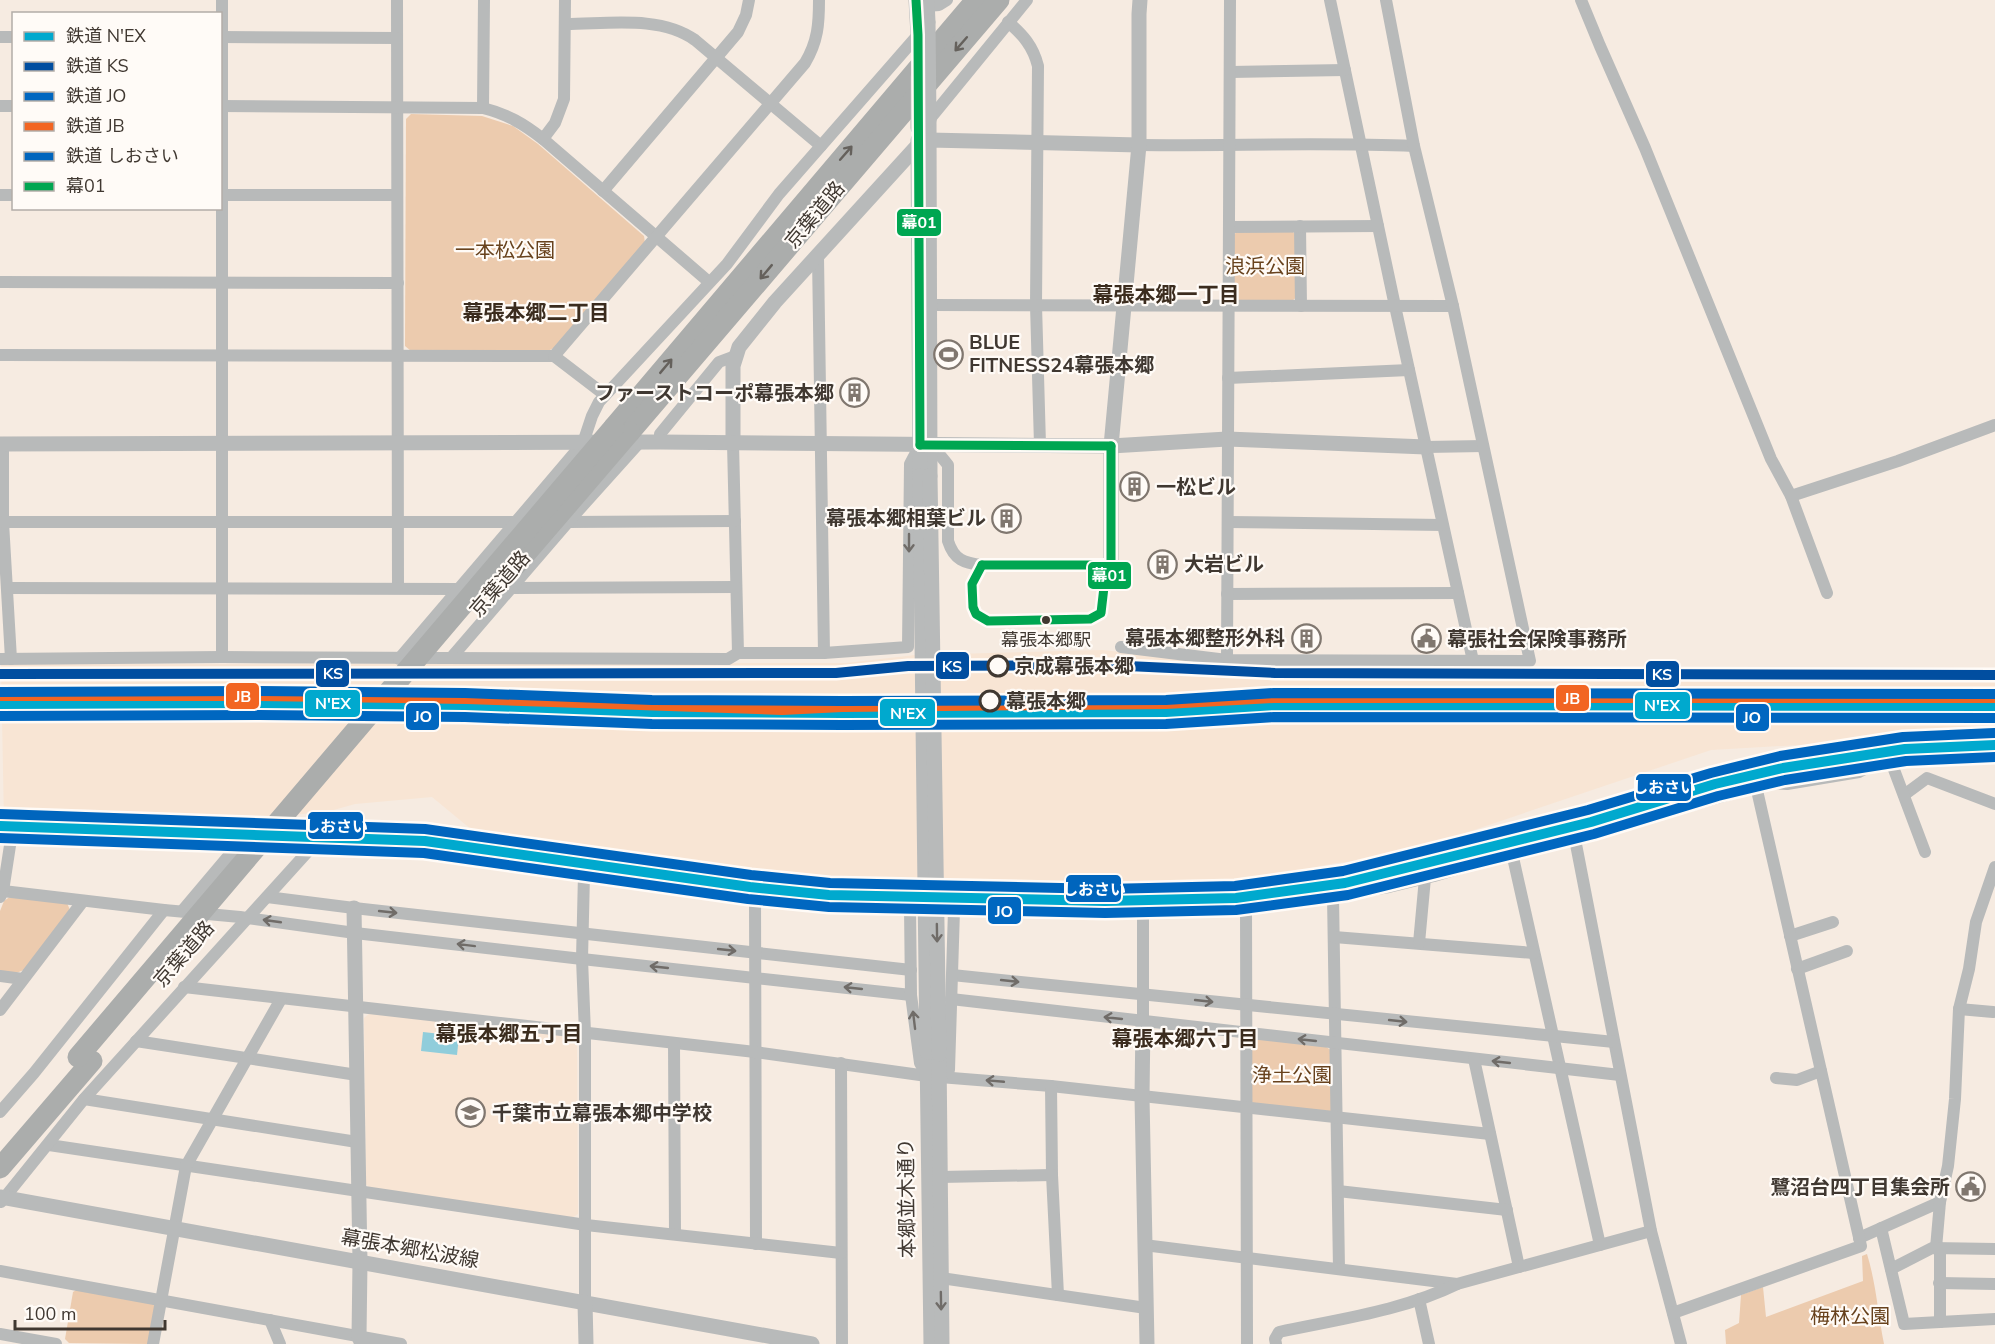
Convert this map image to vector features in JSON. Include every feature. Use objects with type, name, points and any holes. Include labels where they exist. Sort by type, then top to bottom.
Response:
[{"type":"highway","name":"京葉道路","points":[[628,434],[976,0]]},
{"type":"highway","name":"京葉道路","points":[[0,1168],[85,1059],[628,434],[999,0]]},
{"type":"highway","name":"京葉道路","points":[[0,1146],[85,1059]]},
{"type":"street","points":[[397,0],[398,588]]},
{"type":"street","points":[[483,108],[484,0]]},
{"type":"street","points":[[543,139],[555,123],[564,99],[565,0]]},
{"type":"street","points":[[603,191],[738,32],[746,15],[749,0]]},
{"type":"street","points":[[554,356],[798,71],[810,53],[819,25],[819,0]]},
{"type":"street","points":[[923,2],[939,5],[946,0]]},
{"type":"street","points":[[923,124],[1027,0]]},
{"type":"street","points":[[923,2],[927,22],[923,124],[925,444],[948,465],[948,541],[957,557],[967,564],[1111,565],[1111,446],[1139,145],[1140,0]]},
{"type":"street","points":[[1227,660],[1230,0]]},
{"type":"street","points":[[1330,0],[1408,370],[1473,662]]},
{"type":"street","points":[[1121,647],[1227,660],[1530,661],[1453,306],[1414,146],[1386,0]]},
{"type":"street","points":[[1581,0],[1645,148],[1771,459],[1791,496],[1827,594]]},
{"type":"street","points":[[923,2],[918,35],[923,124]]},
{"type":"street","points":[[1008,22],[1026,39],[1034,51],[1038,66],[1036,305],[1040,445]]},
{"type":"street","points":[[566,24],[661,25],[688,35],[821,146]]},
{"type":"street","points":[[399,659],[583,443],[592,416],[605,395],[727,264],[779,194],[918,35]]},
{"type":"street","points":[[222,38],[396,38]]},
{"type":"street","points":[[1231,72],[1345,70]]},
{"type":"street","points":[[222,106],[483,108],[504,114],[517,120],[543,139],[710,282]]},
{"type":"street","points":[[738,653],[733,443],[735,356],[739,347],[775,302],[923,142],[1414,146]]},
{"type":"street","points":[[923,142],[931,305],[925,444],[910,464],[908,647],[824,653],[738,653],[728,659],[222,657],[5,659],[7,588],[2,444],[583,443],[628,434],[660,442],[822,444],[925,444],[1111,446],[1227,439],[1426,447],[1483,446]]},
{"type":"street","points":[[222,195],[398,195]]},
{"type":"street","points":[[221,210],[222,657]]},
{"type":"street","points":[[1300,226],[1301,306]]},
{"type":"street","points":[[1229,227],[1378,226]]},
{"type":"street","points":[[818,257],[824,653]]},
{"type":"street","points":[[0,282],[398,283]]},
{"type":"street","points":[[931,305],[1453,306]]},
{"type":"street","points":[[0,355],[554,356],[605,395]]},
{"type":"street","points":[[660,442],[660,434],[719,362],[735,356]]},
{"type":"street","points":[[1228,378],[1408,370]]},
{"type":"street","points":[[1791,496],[1898,461],[1995,425]]},
{"type":"street","points":[[451,658],[568,522],[628,434]]},
{"type":"street","name":"本郷並木通り","points":[[925,444],[933,1053],[931,1344]]},
{"type":"street","points":[[568,522],[735,521]]},
{"type":"street","points":[[3,522],[517,522]]},
{"type":"street","points":[[1229,522],[1442,525]]},
{"type":"street","points":[[511,588],[736,587]]},
{"type":"street","points":[[7,588],[460,589]]},
{"type":"street","points":[[1227,594],[1458,593]]},
{"type":"street","points":[[911,995],[355,933],[248,918],[2,895],[5,839],[311,848],[427,854],[755,897],[954,910],[1143,909],[1246,904],[1333,896],[1389,887],[1574,834],[1666,809],[1685,807],[1756,786],[1769,783],[1787,784],[1859,772],[1874,764],[1889,763],[1893,767],[1925,852]]},
{"type":"street","points":[[1904,795],[1927,778],[1995,804]]},
{"type":"street","points":[[1673,1313],[1861,1246],[1756,786]]},
{"type":"street","points":[[1574,834],[1651,1231],[1681,1344]]},
{"type":"street","points":[[182,911],[236,847]]},
{"type":"street","points":[[1,1199],[49,1145],[84,1099],[311,848]]},
{"type":"street","points":[[1512,853],[1600,1245]]},
{"type":"street","points":[[1940,1322],[1938,1248],[1940,1202],[1948,1166],[1955,1099],[1959,1009],[1969,969],[1976,922],[1995,867]]},
{"type":"street","points":[[584,874],[582,959],[585,1033],[586,1344]]},
{"type":"street","points":[[1419,943],[1425,878]]},
{"type":"street","points":[[1333,896],[1339,1269]]},
{"type":"street","points":[[267,897],[910,970]]},
{"type":"street","points":[[755,897],[756,1244]]},
{"type":"street","points":[[0,1010],[83,901]]},
{"type":"street","points":[[1246,904],[1247,1344]]},
{"type":"street","points":[[910,907],[911,995],[920,1063],[933,1076]]},
{"type":"street","points":[[354,908],[361,1340]]},
{"type":"street","points":[[1143,909],[1142,1097],[1147,1344]]},
{"type":"street","points":[[0,1112],[164,910]]},
{"type":"street","points":[[933,1076],[949,1070],[954,910]]},
{"type":"street","points":[[1790,936],[1833,921]]},
{"type":"street","points":[[1334,937],[1534,952]]},
{"type":"street","points":[[1797,969],[1847,951]]},
{"type":"street","points":[[952,975],[1614,1042]]},
{"type":"street","points":[[0,976],[23,979]]},
{"type":"street","points":[[184,987],[756,1052],[933,1076],[1051,1086],[1490,1134]]},
{"type":"street","points":[[153,1344],[186,1166],[281,999]]},
{"type":"street","points":[[951,999],[1620,1075]]},
{"type":"street","points":[[1959,1009],[1993,1012]]},
{"type":"street","points":[[136,1041],[357,1075]]},
{"type":"street","points":[[674,1043],[675,1234]]},
{"type":"street","points":[[1474,1059],[1519,1267]]},
{"type":"street","points":[[841,1063],[842,1344]]},
{"type":"street","points":[[1776,1078],[1797,1080],[1821,1071]]},
{"type":"street","name":"本郷並木通り","points":[[933,1076],[940,1177],[942,1344]]},
{"type":"street","points":[[1051,1086],[1052,1175],[1058,1294]]},
{"type":"street","points":[[84,1099],[357,1142]]},
{"type":"street","points":[[49,1145],[586,1225],[841,1253]]},
{"type":"street","points":[[940,1177],[1052,1175]]},
{"type":"street","points":[[1338,1191],[1507,1210]]},
{"type":"street","name":"幕張本郷松波線","points":[[1,1199],[175,1227],[812,1344]]},
{"type":"street","points":[[1859,1238],[1940,1202]]},
{"type":"street","points":[[1881,1228],[1904,1324],[1995,1319]]},
{"type":"street","points":[[1276,1344],[1275,1339],[1279,1332],[1380,1311],[1457,1284],[1651,1231]]},
{"type":"street","points":[[1144,1245],[1457,1284]]},
{"type":"street","points":[[1891,1269],[1938,1248],[1995,1249]]},
{"type":"street","points":[[0,1271],[270,1320],[361,1340],[401,1344]]},
{"type":"street","points":[[941,1278],[1146,1308]]},
{"type":"street","points":[[1939,1283],[1995,1284]]},
{"type":"street","points":[[1419,1299],[1429,1344]]},
{"type":"street","points":[[270,1320],[280,1344]]},
{"type":"street","points":[[0,1334],[56,1344]]},
{"type":"shaded area","points":[[1102,650],[1224,663],[1521,668],[1522,671],[1995,672],[1995,749],[1835,743],[1711,750],[1391,858],[1336,863],[1231,884],[1181,887],[992,889],[895,886],[707,869],[472,830],[432,797],[355,804],[330,811],[193,826],[4,823],[1,664],[846,663],[915,655]]},
{"type":"shaded area","name":"千葉市立幕張本郷中学校","points":[[370,1013],[572,1036],[577,1041],[578,1214],[572,1218],[371,1190],[366,1184],[364,1018]]},
{"type":"green space","name":"一本松公園","points":[[411,114],[482,116],[513,126],[538,144],[644,236],[645,243],[556,347],[548,351],[411,351],[405,346],[406,119]]},
{"type":"green space","name":"浪浜公園","points":[[1238,230],[1290,230],[1297,235],[1298,296],[1292,301],[1240,301],[1234,296],[1233,236]]},
{"type":"green space","points":[[11,896],[67,903],[70,910],[24,970],[16,973],[0,971],[0,911],[4,901]]},
{"type":"green space","name":"浄土公園","points":[[1256,1038],[1325,1046],[1332,1051],[1333,1108],[1329,1113],[1255,1105],[1250,1100],[1251,1044]]},
{"type":"green space","name":"梅林公園","points":[[1867,1254],[1884,1344],[1726,1344],[1725,1330],[1739,1323],[1741,1295],[1763,1287],[1766,1317],[1863,1281],[1862,1256]]},
{"type":"green space","points":[[78,1289],[151,1301],[155,1307],[149,1344],[69,1343],[65,1339],[73,1292]]},
{"type":"water","points":[[423,1032],[459,1036],[457,1055],[421,1051]]},
{"type":"rail line","name":"KS","points":[[0,674],[836,673],[908,666],[1106,665],[1275,673],[1995,675]]},
{"type":"rail line","name":"しおさい","points":[[0,692],[465,693],[652,700],[842,701],[1166,700],[1274,693],[1995,694]]},
{"type":"rail line","name":"JB","points":[[0,696],[467,699],[782,710],[842,707],[1166,704],[1273,698],[1995,698]]},
{"type":"rail line","name":"N'EX","points":[[0,704],[465,705],[652,712],[842,713],[1166,712],[1274,705],[1995,706]]},
{"type":"rail line","name":"JO","points":[[0,716],[465,717],[652,724],[842,725],[1166,724],[1274,717],[1995,718]]},
{"type":"rail line","name":"しおさい","points":[[0,814],[425,829],[751,875],[830,883],[1105,889],[1235,886],[1343,871],[1588,810],[1711,773],[1780,756],[1903,737],[1994,733]]},
{"type":"rail line","name":"N'EX","points":[[0,826],[425,841],[750,887],[829,895],[1105,901],[1236,898],[1345,883],[1591,822],[1715,784],[1783,768],[1905,749],[1995,745]]},
{"type":"rail line","name":"JO","points":[[0,838],[424,853],[748,899],[829,907],[1105,913],[1236,910],[1348,895],[1594,834],[1718,796],[1785,780],[1906,761],[1995,757]]},
{"type":"transit line","name":"幕01","points":[[916,0],[920,445]]},
{"type":"transit line","name":"幕01","points":[[920,445],[1111,446]]},
{"type":"transit line","name":"幕01","points":[[982,565],[972,584],[973,607],[976,614],[988,621],[1090,619],[1101,613],[1104,587],[1111,565],[1111,446]]},
{"type":"transit line","name":"幕01","points":[[982,565],[1111,565]]},
{"type":"place","name":"BLUE FITNESS24幕張本郷","points":[[948,354]]},
{"type":"place","name":"ファーストコーポ幕張本郷","points":[[855,393]]},
{"type":"place","name":"一松ビル","points":[[1135,487]]},
{"type":"place","name":"幕張本郷相葉ビル","points":[[1007,518]]},
{"type":"place","name":"大岩ビル","points":[[1163,564]]},
{"type":"place","name":"幕張本郷駅","points":[[1046,620]]},
{"type":"place","name":"幕張本郷整形外科","points":[[1306,638]]},
{"type":"place","name":"幕張社会保険事務所","points":[[1426,639]]},
{"type":"place","name":"京成幕張本郷","points":[[998,666]]},
{"type":"place","name":"幕張本郷","points":[[990,701]]},
{"type":"place","name":"千葉市立幕張本郷中学校","points":[[471,1113]]},
{"type":"place","name":"鷺沼台四丁目集会所","points":[[1971,1187]]},
{"type":"district","name":"幕張本郷一丁目","points":[[1166,295]]},
{"type":"district","name":"幕張本郷二丁目","points":[[536,313]]},
{"type":"district","name":"幕張本郷五丁目","points":[[509,1034]]},
{"type":"district","name":"幕張本郷六丁目","points":[[1185,1039]]}]
